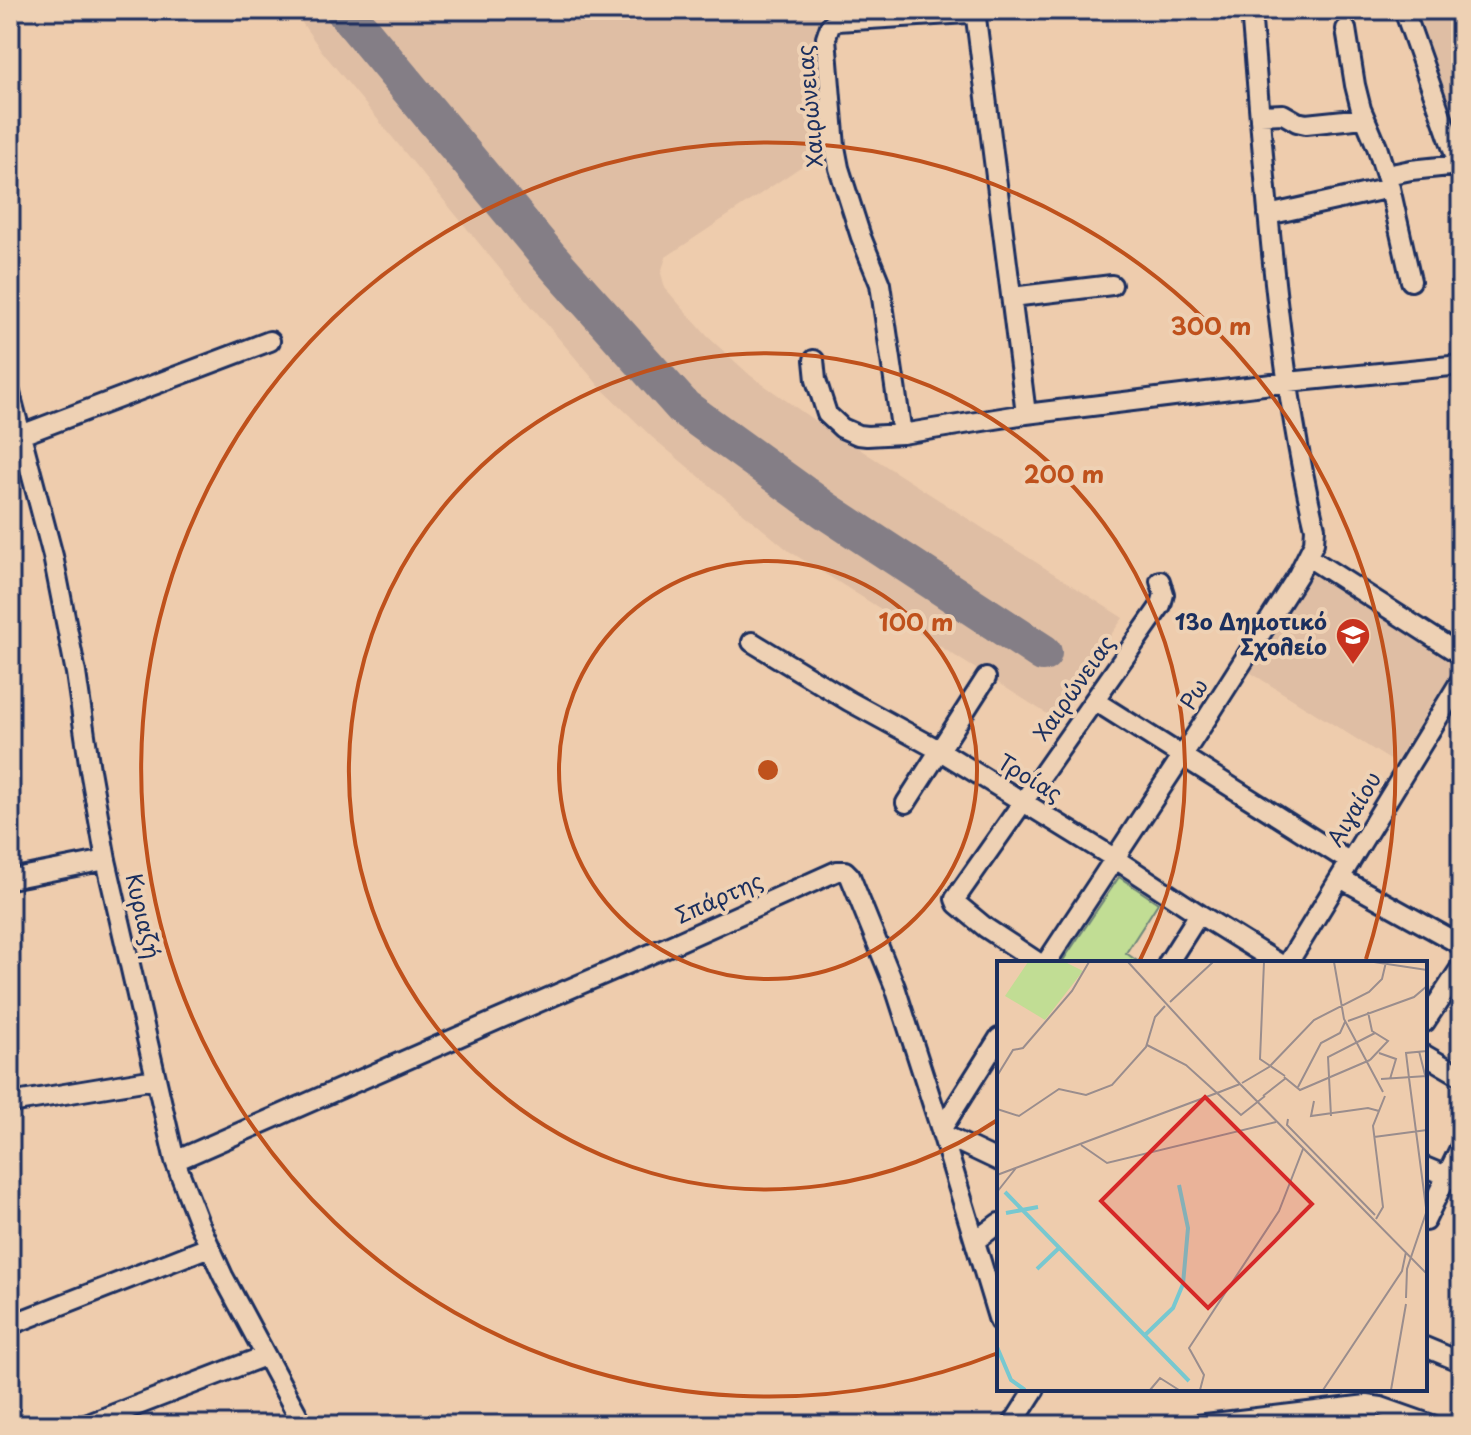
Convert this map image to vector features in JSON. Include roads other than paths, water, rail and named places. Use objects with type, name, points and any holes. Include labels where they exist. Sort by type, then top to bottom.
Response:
[{"type":"street","name":"Ρω","points":[[1047,961],[1182,757],[1314,543],[1315,528],[1306,491],[1274,286],[1251,10]]},
{"type":"street","points":[[1268,215],[1388,181],[1411,170],[1460,168],[1404,10]]},
{"type":"street","name":"Χαιρώνειας","points":[[902,434],[880,284],[839,168],[826,38],[832,23],[837,21],[968,13],[976,18],[1026,414]]},
{"type":"street","points":[[1346,29],[1355,85],[1388,181],[1411,281]]},
{"type":"street","points":[[1260,115],[1283,114],[1306,124],[1364,118]]},
{"type":"street","points":[[1012,297],[1112,285]]},
{"type":"street","points":[[21,435],[270,341]]},
{"type":"street","points":[[814,360],[824,408],[842,428],[858,435],[902,434],[1026,414],[1288,382],[1461,365]]},
{"type":"street","name":"Κυριαζή","points":[[10,393],[51,547],[106,860],[175,1161],[209,1247],[303,1425]]},
{"type":"street","points":[[1308,557],[1461,655]]},
{"type":"street","name":"Χαιρώνειας","points":[[1036,961],[986,928],[955,902],[956,897],[1161,605],[1164,594],[1160,581]]},
{"type":"street","name":"Τροίας","points":[[752,642],[849,701],[939,750],[1275,961]]},
{"type":"street","points":[[906,803],[986,678]]},
{"type":"street","name":"Αιγαίου","points":[[1289,961],[1461,680]]},
{"type":"street","points":[[1095,701],[1350,862]]},
{"type":"street","points":[[10,879],[106,860]]},
{"type":"street","name":"Σπάρτης","points":[[175,1161],[841,870],[850,876],[895,987],[997,1314]]},
{"type":"street","points":[[1340,878],[1461,945]]},
{"type":"street","points":[[1169,961],[1199,914]]},
{"type":"street","points":[[1427,1019],[1461,967]]},
{"type":"street","points":[[997,1041],[942,1132],[997,1160]]},
{"type":"street","points":[[1427,1056],[1461,1076]]},
{"type":"street","points":[[10,1103],[155,1079]]},
{"type":"street","points":[[1427,1218],[1453,1178],[1461,1146]]},
{"type":"street","points":[[1427,1168],[1453,1178]]},
{"type":"street","points":[[975,1241],[997,1224]]},
{"type":"street","points":[[10,1325],[209,1247]]},
{"type":"street","points":[[1427,1348],[1461,1362]]},
{"type":"street","points":[[86,1425],[265,1356]]},
{"type":"street","points":[[1012,1425],[1034,1391]]},
{"type":"street","points":[[1197,1425],[1367,1405],[1432,1425]]},
{"type":"place","name":"13ο Δημοτικό Σχολείο","points":[[1353,666]]}]
